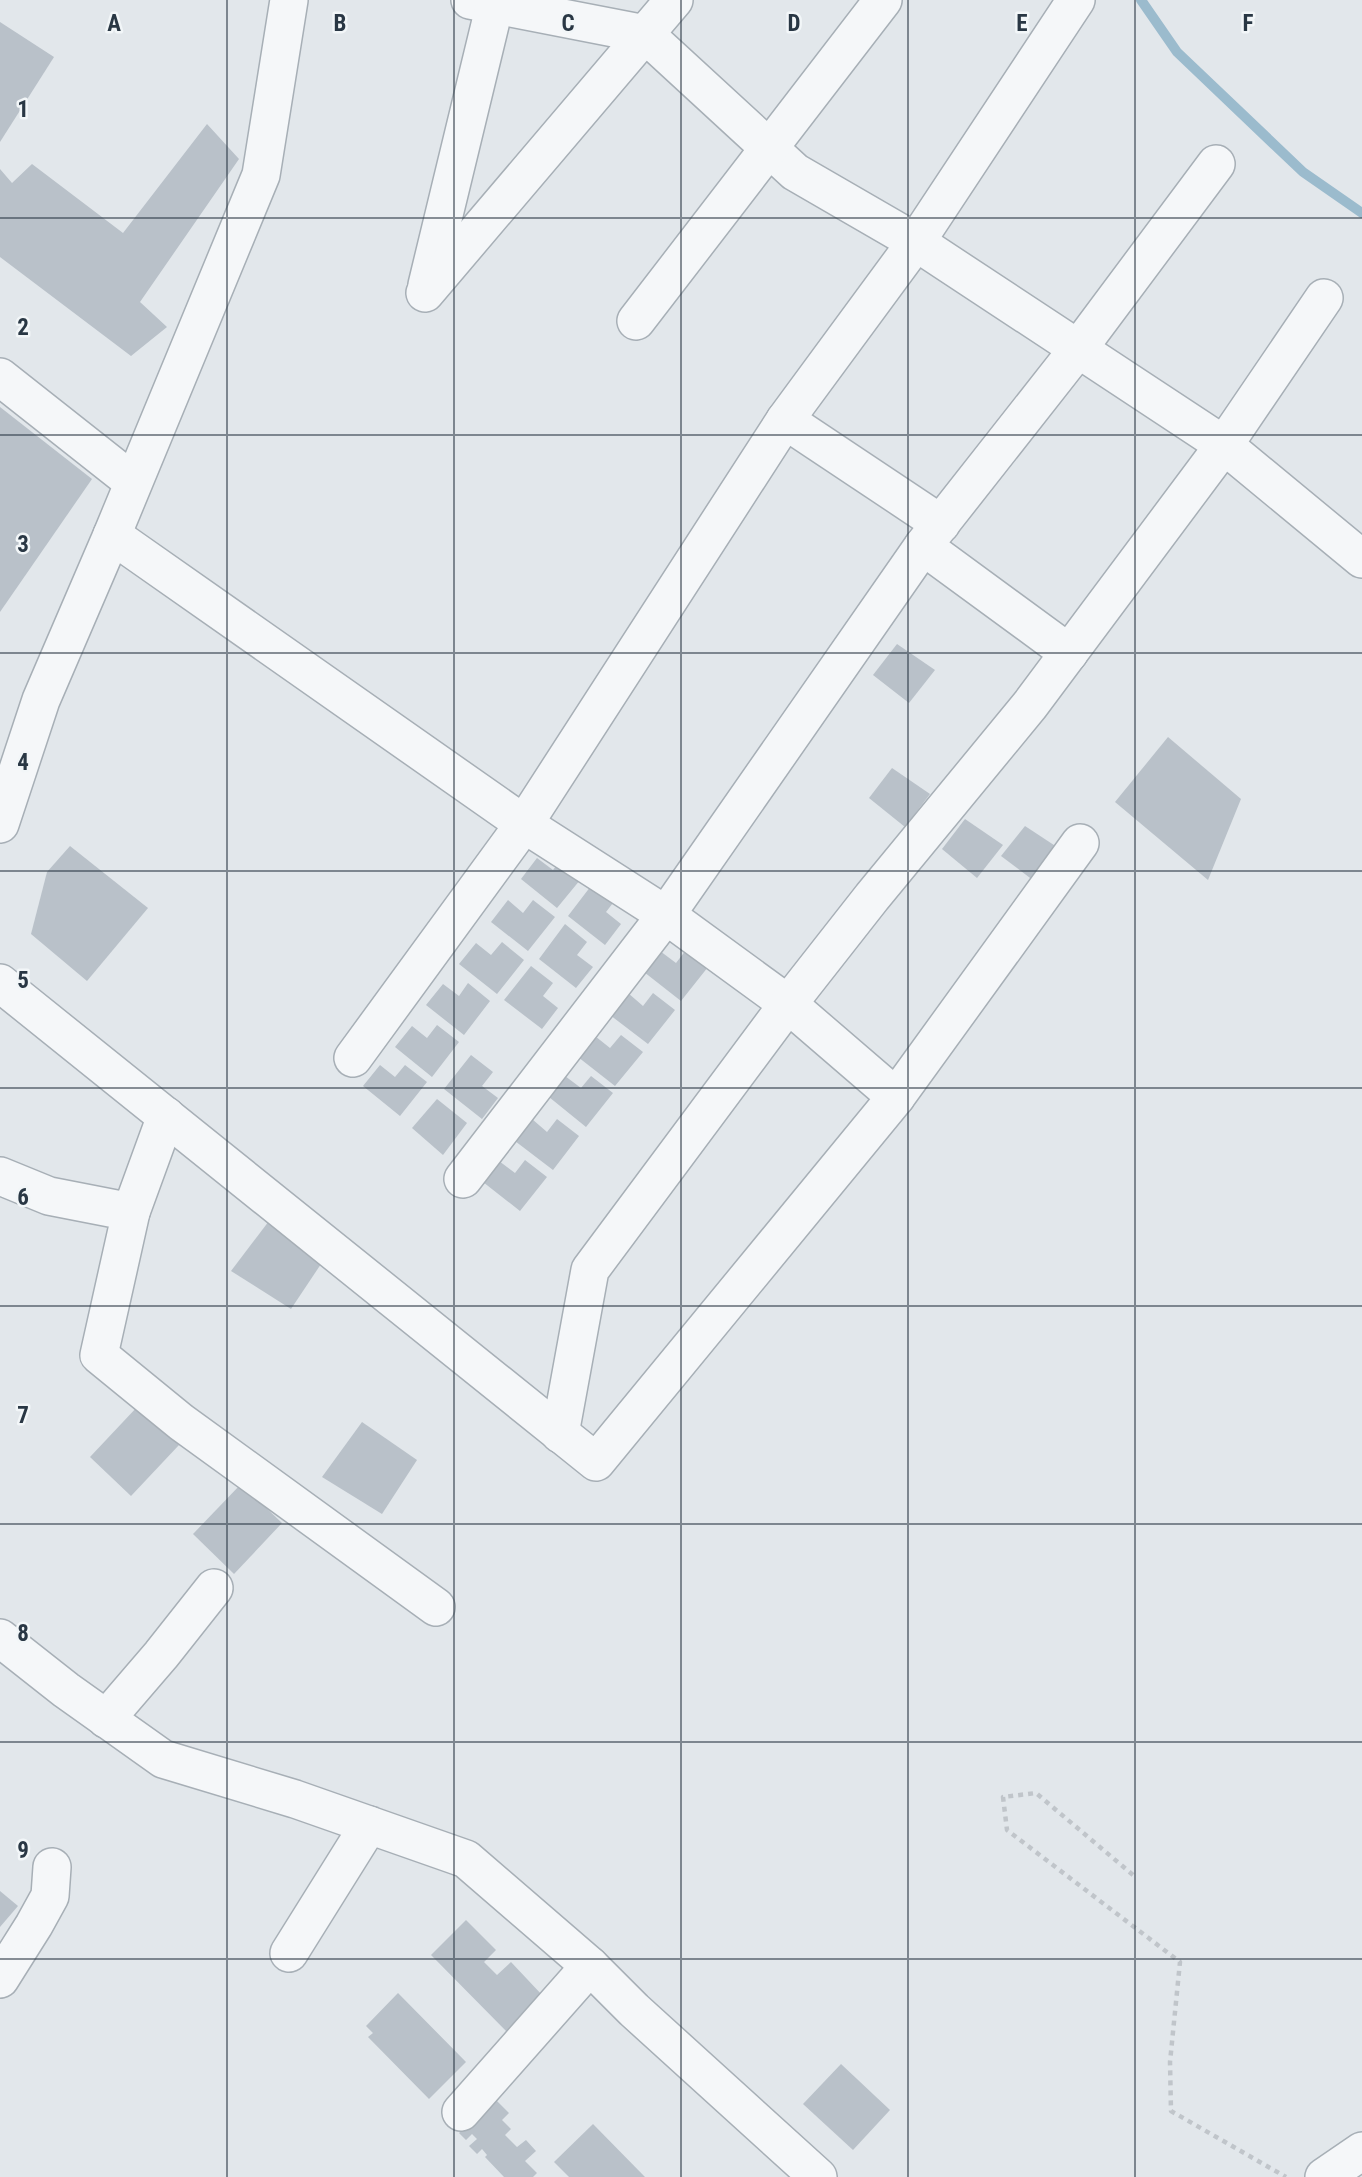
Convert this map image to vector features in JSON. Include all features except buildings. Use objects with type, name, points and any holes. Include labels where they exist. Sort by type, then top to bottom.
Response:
[{"type":"street","points":[[0,824],[41,699],[113,536],[261,174],[289,0]]},
{"type":"street","points":[[674,0],[645,34],[425,293],[487,2],[645,34],[795,172],[916,242],[1224,445],[1362,559]]},
{"type":"street","points":[[636,321],[883,0]]},
{"type":"street","points":[[353,1058],[524,824],[785,419],[916,242],[1076,0]]},
{"type":"street","points":[[463,1178],[666,915],[932,535],[1078,349],[1216,164]]},
{"type":"street","points":[[560,1434],[590,1270],[788,1004],[1030,705],[1224,445],[1324,298]]},
{"type":"street","points":[[0,377],[133,482]]},
{"type":"street","points":[[785,419],[932,535],[1069,653]]},
{"type":"street","points":[[113,536],[524,824],[666,915],[788,1004],[896,1097]]},
{"type":"street","points":[[0,983],[596,1462],[896,1097],[1080,843]]},
{"type":"street","points":[[166,1116],[131,1212],[99,1355],[181,1422],[436,1608]]},
{"type":"street","points":[[0,1176],[49,1195],[131,1212]]},
{"type":"street","points":[[106,1719],[214,1588]]},
{"type":"street","points":[[0,1638],[66,1690],[163,1759],[295,1799],[466,1859],[590,1966],[634,2010],[818,2177]]},
{"type":"street","points":[[289,1953],[369,1825]]},
{"type":"street","points":[[0,1979],[50,1896],[52,1867]]},
{"type":"street","points":[[461,2112],[590,1966]]},
{"type":"street","points":[[1324,2177],[1362,2151]]},
{"type":"path","points":[[1133,1875],[1037,1793],[1003,1797],[1007,1830],[1180,1962],[1170,2062],[1171,2111],[1286,2177]]},
{"type":"waterway","points":[[1141,0],[1177,52],[1303,172],[1362,213]]}]
